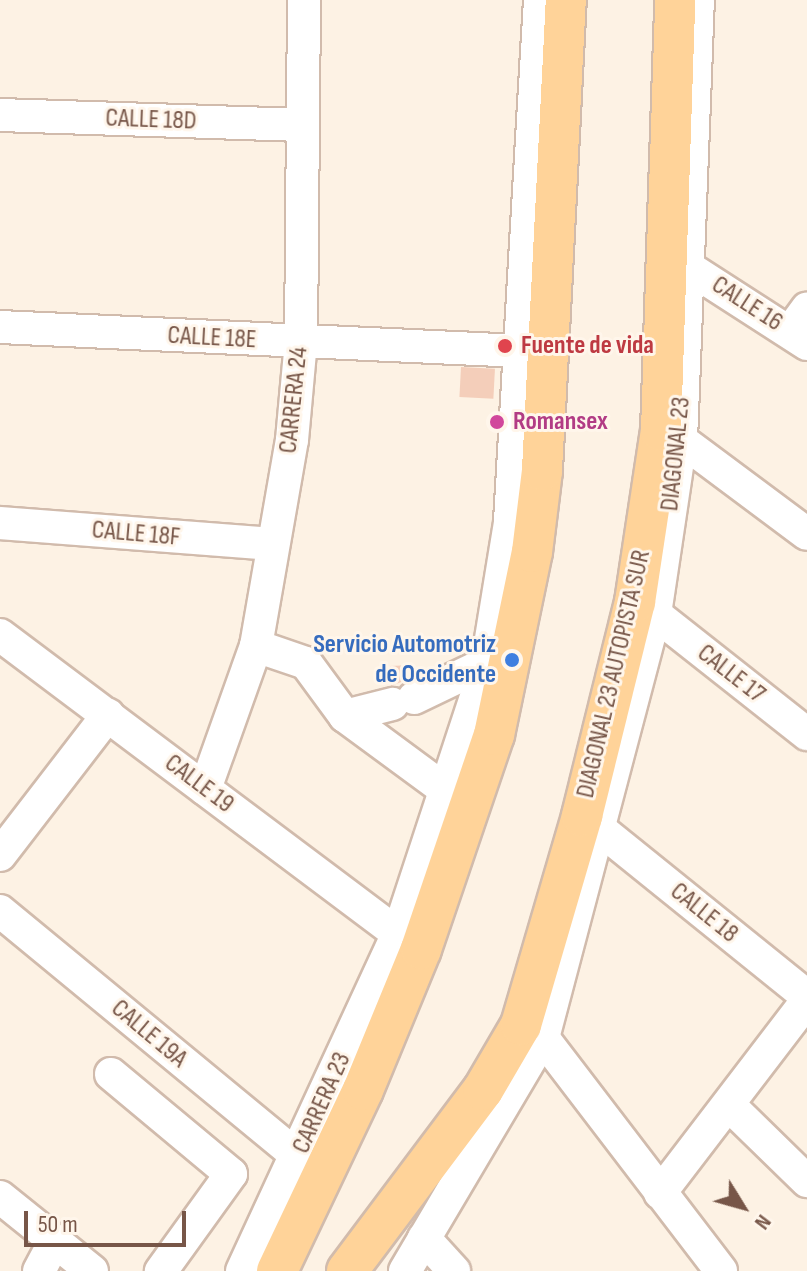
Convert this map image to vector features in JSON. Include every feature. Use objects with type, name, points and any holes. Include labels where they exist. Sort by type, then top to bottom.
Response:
[{"type":"main road","points":[[409,941],[494,735],[532,552],[542,470],[566,0]]},
{"type":"main road","name":"DIAGONAL 23 AUTOPISTA SUR","points":[[349,1268],[483,1090],[532,1032],[640,570],[661,431],[675,0]]},
{"type":"main road","points":[[519,409],[542,470]]},
{"type":"main road","points":[[510,522],[542,470]]},
{"type":"main road","name":"CARRERA 23","points":[[277,1271],[297,1235],[409,941]]},
{"type":"street","name":"CARRERA 24","points":[[205,789],[256,646],[292,440],[301,342],[304,0]]},
{"type":"street","points":[[409,941],[448,792],[487,663],[510,522],[519,409],[540,0]]},
{"type":"street","name":"DIAGONAL 23","points":[[532,1032],[601,830],[655,614],[681,440],[698,0]]},
{"type":"street","name":"CALLE 18D","points":[[0,115],[301,125]]},
{"type":"street","name":"CALLE 16","points":[[686,266],[801,328]]},
{"type":"street","name":"CALLE 18E","points":[[0,327],[521,351]]},
{"type":"street","points":[[681,440],[807,534]]},
{"type":"street","name":"CALLE 18F","points":[[0,523],[273,544]]},
{"type":"street","name":"CALLE 17","points":[[655,614],[807,734]]},
{"type":"street","name":"CALLE 19","points":[[0,635],[409,941]]},
{"type":"street","points":[[256,646],[306,663],[345,716],[448,792]]},
{"type":"street","points":[[345,716],[403,701],[487,663]]},
{"type":"street","points":[[0,855],[108,715]]},
{"type":"street","name":"CALLE 18","points":[[601,830],[807,998]]},
{"type":"street","name":"CALLE 19A","points":[[0,911],[298,1157]]},
{"type":"street","name":"CARRERA 23","points":[[242,1271],[409,941]]},
{"type":"street","points":[[660,1193],[807,998]]},
{"type":"street","points":[[405,1271],[532,1032],[721,1271]]},
{"type":"street","points":[[111,1074],[231,1174],[161,1271]]},
{"type":"street","points":[[729,1105],[807,1181]]},
{"type":"street","points":[[0,1197],[92,1271]]},
{"type":"street","points":[[424,1238],[454,1271]]},
{"type":"street","points":[[39,1271],[55,1241]]},
{"type":"building","points":[[461,367],[495,369],[493,399],[459,397]]},
{"type":"building","points":[[413,665],[414,677],[391,686],[390,666]]},
{"type":"place","name":"Fuente de vida","points":[[505,346]]},
{"type":"place","name":"Romansex","points":[[497,422]]},
{"type":"place","name":"Servicio Automotriz de Occidente","points":[[512,660]]}]
